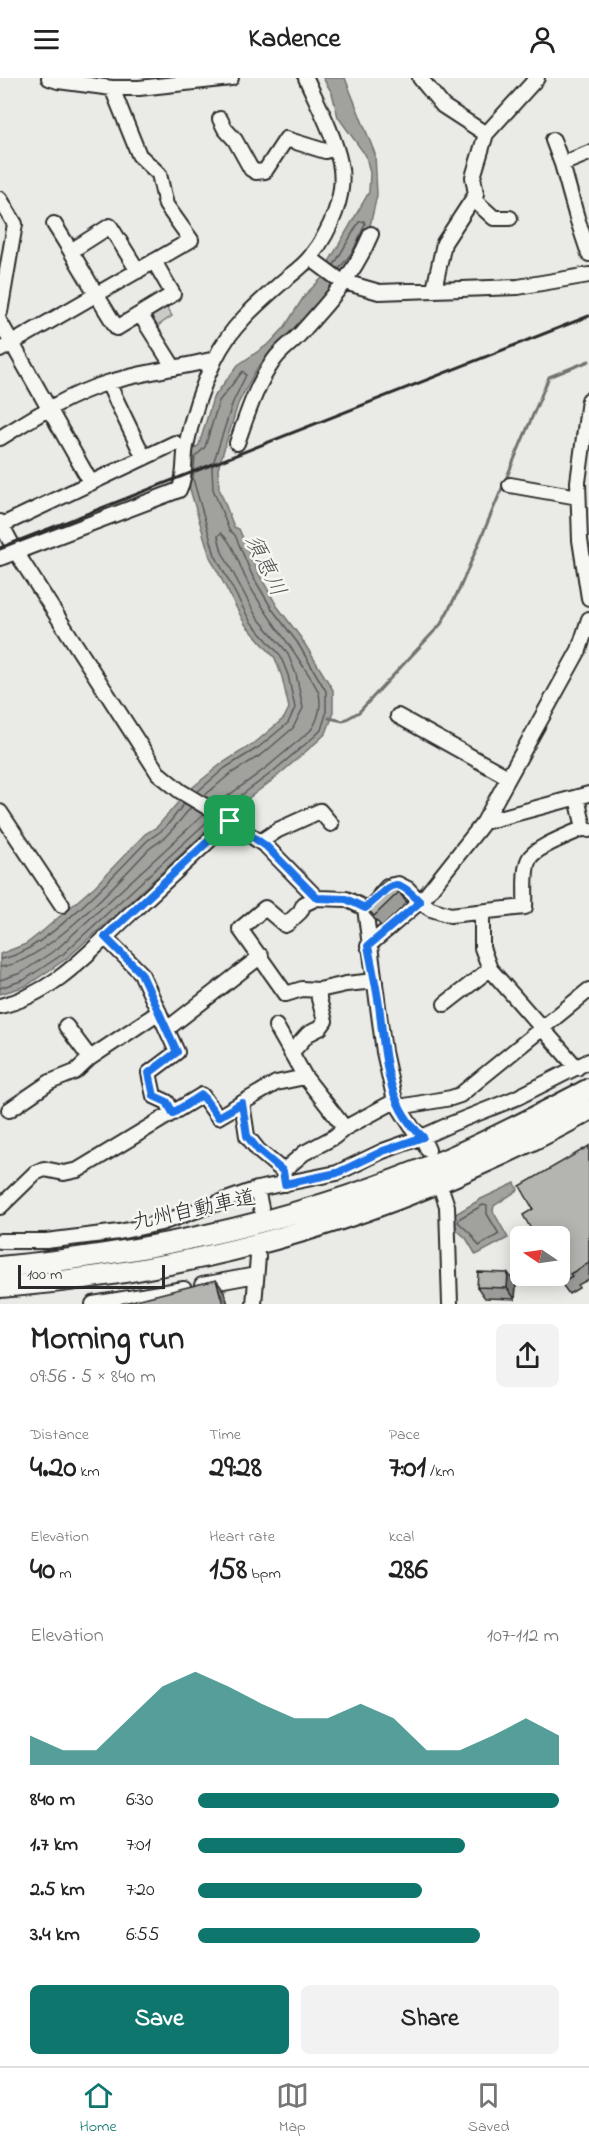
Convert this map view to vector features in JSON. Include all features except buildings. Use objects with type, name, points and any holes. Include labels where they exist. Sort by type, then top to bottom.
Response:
[{"type":"highway","name":"九州自動車道","points":[[0,1267],[97,1256],[168,1244],[270,1220],[360,1192],[442,1161],[589,1089]]},
{"type":"highway","points":[[0,1287],[88,1278],[165,1265],[219,1254],[305,1231],[435,1185],[527,1143],[589,1110]]},
{"type":"street","points":[[49,78],[58,81],[139,88],[231,78]]},
{"type":"street","points":[[0,558],[179,490],[183,483],[180,447],[215,359],[244,318],[313,260],[338,202],[341,164],[306,78]]},
{"type":"street","points":[[420,78],[443,106],[486,134]]},
{"type":"street","points":[[434,290],[444,243],[476,194],[473,177],[486,134],[537,78]]},
{"type":"street","points":[[0,350],[191,240],[166,205],[159,174],[139,155],[109,85]]},
{"type":"street","points":[[220,119],[225,129],[236,140],[251,170],[256,172],[265,171],[286,139],[325,151],[336,148]]},
{"type":"street","points":[[553,140],[589,254]]},
{"type":"street","points":[[562,164],[589,153]]},
{"type":"street","points":[[473,198],[494,218],[510,218]]},
{"type":"street","points":[[0,199],[15,224],[0,312]]},
{"type":"street","points":[[54,224],[117,328],[173,294],[154,261]]},
{"type":"street","points":[[71,250],[110,226],[138,271]]},
{"type":"street","points":[[237,443],[267,370],[343,282],[371,234]]},
{"type":"street","points":[[313,260],[343,282],[379,292],[518,287],[589,275]]},
{"type":"street","points":[[140,314],[174,368]]},
{"type":"street","points":[[0,322],[91,483]]},
{"type":"street","points":[[0,438],[48,409],[108,383],[215,359]]},
{"type":"street","points":[[108,383],[144,458]]},
{"type":"street","points":[[589,400],[586,449],[578,497],[580,540],[589,598]]},
{"type":"street","points":[[180,447],[144,458],[1,523],[16,552],[159,773],[180,791],[260,842],[317,898]]},
{"type":"street","points":[[510,485],[578,497]]},
{"type":"street","points":[[368,946],[420,902],[484,822],[579,650],[589,619]]},
{"type":"street","points":[[398,716],[508,777]]},
{"type":"street","points":[[365,908],[388,886],[398,884],[408,889],[420,902],[431,909],[450,915],[525,907],[529,858],[536,851],[586,829],[583,796],[484,822]]},
{"type":"street","points":[[260,842],[278,830],[320,811],[331,824]]},
{"type":"street","points":[[0,812],[62,905]]},
{"type":"street","points":[[0,1006],[18,1002],[39,992],[83,959],[227,820]]},
{"type":"street","points":[[365,908],[346,899],[317,898],[304,904],[300,912],[285,925],[265,908],[240,929],[286,994],[302,989],[319,990],[375,981]]},
{"type":"street","points":[[365,908],[368,946],[384,1052],[397,1104],[412,1129],[425,1144]]},
{"type":"street","points":[[0,1241],[46,1241],[119,1232],[161,1223],[284,1178],[337,1173],[383,1151],[425,1144],[451,1124],[516,1098],[583,1064],[541,1028],[490,969],[482,948],[482,912]]},
{"type":"street","points":[[105,937],[141,973],[177,1052],[149,1073],[154,1096],[167,1102],[173,1113]]},
{"type":"street","points":[[167,1029],[261,956]]},
{"type":"street","points":[[445,1004],[490,969]]},
{"type":"street","points":[[291,1053],[308,1034],[320,1028],[325,1021],[319,990]]},
{"type":"street","points":[[284,1178],[304,1153],[334,1137],[345,1128],[397,1104],[460,1095],[589,990]]},
{"type":"street","points":[[9,1110],[50,1083],[75,1072],[90,1058],[159,1012]]},
{"type":"street","points":[[66,1026],[90,1058]]},
{"type":"street","points":[[276,1026],[305,1077],[345,1128]]},
{"type":"street","points":[[0,1207],[35,1173],[44,1169],[64,1173],[78,1170],[202,1095],[218,1117],[276,1083],[305,1077]]},
{"type":"street","points":[[242,1103],[247,1136],[284,1178]]},
{"type":"street","points":[[257,1189],[261,1208]]},
{"type":"street","points":[[443,1194],[447,1206],[450,1304]]},
{"type":"street","points":[[254,1304],[258,1257]]},
{"type":"street","points":[[93,1304],[133,1299],[256,1275]]},
{"type":"shaded area","points":[[165,305],[172,316],[156,327],[151,320],[153,313]]},
{"type":"water","points":[[323,78],[345,78],[375,154],[377,195],[370,226],[358,254],[337,285],[274,353],[257,368],[238,404],[218,469],[219,488],[234,527],[239,529],[258,572],[277,606],[301,638],[333,690],[333,715],[326,733],[319,740],[274,779],[209,828],[66,959],[26,986],[0,994],[0,954],[26,944],[44,930],[95,886],[145,834],[157,827],[187,792],[221,764],[256,742],[284,718],[289,708],[275,658],[245,624],[210,557],[187,479],[189,453],[199,445],[213,398],[238,365],[270,343],[284,328],[305,295],[325,275],[326,267],[369,192],[370,173],[366,156],[338,117],[332,93]]},
{"type":"water","points":[[515,1183],[518,1190],[494,1206],[493,1211],[508,1238],[476,1255],[466,1238],[452,1226],[454,1215]]},
{"type":"waterway","points":[[329,718],[343,721],[359,712],[441,624],[459,590],[549,377],[589,361]]},
{"type":"railway","points":[[0,548],[589,316]]},
{"type":"route","points":[[230,821],[266,846],[317,898],[346,899],[365,908],[388,886],[398,884],[408,889],[420,902],[368,946],[378,998],[384,1052],[395,1101],[412,1129],[423,1137],[383,1151],[337,1173],[285,1184],[283,1171],[259,1151],[247,1136],[242,1103],[218,1117],[202,1095],[173,1113],[167,1102],[154,1096],[149,1073],[177,1052],[141,973],[105,937],[230,821]]},
{"type":"water label","name":"須恵川","points":[[264,566]]}]
